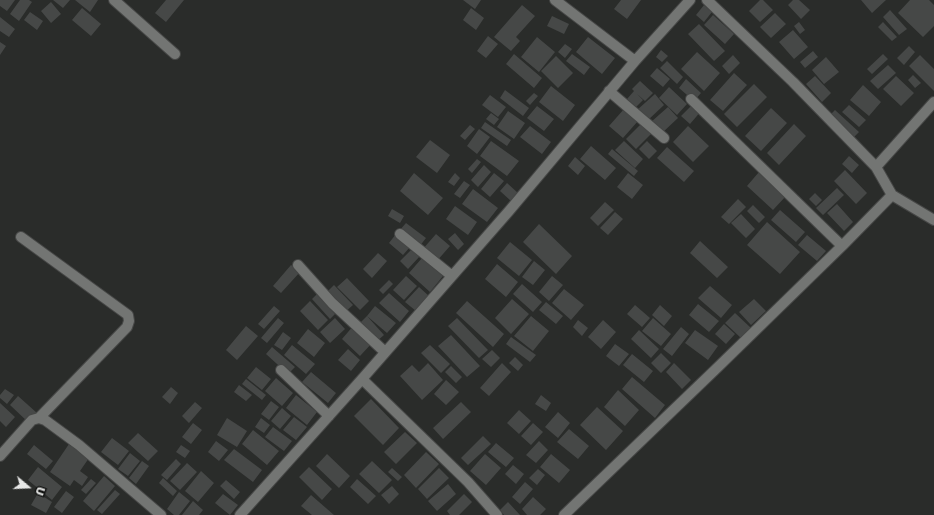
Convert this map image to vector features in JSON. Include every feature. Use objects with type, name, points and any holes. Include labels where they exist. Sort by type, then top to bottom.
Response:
[{"type":"street","points":[[114,0],[175,54]]},
{"type":"street","points":[[555,0],[635,61]]},
{"type":"street","points":[[240,515],[362,379],[509,211],[635,61],[690,0]]},
{"type":"street","points":[[707,0],[793,82],[876,167],[892,195],[934,220]]},
{"type":"street","points":[[610,91],[664,138]]},
{"type":"street","points":[[691,98],[842,246]]},
{"type":"street","points":[[876,167],[934,102]]},
{"type":"street","points":[[564,515],[720,366],[892,195]]},
{"type":"street","points":[[400,234],[452,276]]},
{"type":"street","points":[[0,456],[32,420],[40,418],[127,327],[130,320],[128,315],[21,237]]},
{"type":"street","points":[[298,265],[332,303],[385,352]]},
{"type":"street","points":[[281,370],[329,416]]},
{"type":"street","points":[[362,379],[468,482],[497,515]]},
{"type":"street","points":[[40,418],[55,426],[79,445],[161,515]]},
{"type":"building","points":[[0,0],[15,0],[7,11],[0,6]]},
{"type":"building","points":[[20,0],[29,0],[32,2],[19,21],[10,14]]},
{"type":"building","points":[[53,0],[70,0],[63,8]]},
{"type":"building","points":[[75,0],[98,0],[90,12]]},
{"type":"building","points":[[166,0],[184,0],[166,22],[155,13]]},
{"type":"building","points":[[463,0],[481,0],[475,9]]},
{"type":"building","points":[[621,0],[641,0],[627,19],[614,9]]},
{"type":"building","points":[[760,0],[763,0],[773,10],[760,22],[749,11]]},
{"type":"building","points":[[793,0],[799,0],[810,10],[801,19],[788,5]]},
{"type":"building","points":[[861,0],[886,0],[872,13]]},
{"type":"building","points":[[910,0],[929,0],[934,5],[934,26],[923,37],[898,13]]},
{"type":"building","points":[[51,2],[61,14],[51,23],[41,11]]},
{"type":"building","points":[[522,5],[535,16],[516,37],[520,41],[511,51],[494,37]]},
{"type":"building","points":[[704,5],[712,12],[704,22],[696,15]]},
{"type":"building","points":[[82,8],[101,24],[91,36],[72,20]]},
{"type":"building","points":[[471,8],[484,18],[476,30],[463,20]]},
{"type":"building","points":[[890,10],[907,29],[899,35],[883,17]]},
{"type":"building","points":[[30,12],[43,21],[37,30],[24,20]]},
{"type":"building","points":[[775,13],[786,24],[771,38],[760,27]]},
{"type":"building","points":[[713,15],[734,34],[725,44],[704,25]]},
{"type":"building","points":[[552,16],[569,24],[564,34],[547,26]]},
{"type":"building","points":[[0,17],[15,29],[9,37],[0,31]]},
{"type":"building","points":[[799,22],[805,30],[800,34],[794,26]]},
{"type":"building","points":[[883,22],[897,37],[892,41],[878,27]]},
{"type":"building","points":[[699,24],[725,51],[714,61],[688,34]]},
{"type":"building","points":[[793,30],[808,47],[794,59],[779,42]]},
{"type":"building","points":[[488,36],[498,44],[486,58],[477,51]]},
{"type":"building","points":[[537,37],[555,52],[539,72],[521,57]]},
{"type":"building","points":[[588,37],[615,58],[602,74],[576,52]]},
{"type":"building","points":[[0,42],[6,46],[0,55]]},
{"type":"building","points":[[565,44],[572,49],[565,58],[558,52]]},
{"type":"building","points":[[909,46],[915,52],[904,65],[897,58]]},
{"type":"building","points":[[661,50],[668,56],[662,62],[656,57]]},
{"type":"building","points":[[813,51],[818,57],[805,68],[800,62]]},
{"type":"building","points":[[697,52],[720,73],[704,91],[681,69]]},
{"type":"building","points":[[514,54],[542,78],[534,88],[506,64]]},
{"type":"building","points":[[572,54],[590,67],[584,75],[566,61]]},
{"type":"building","points":[[883,54],[888,59],[872,74],[867,69]]},
{"type":"building","points":[[733,55],[740,63],[729,74],[722,66]]},
{"type":"building","points":[[920,55],[934,69],[934,91],[909,66]]},
{"type":"building","points":[[556,56],[573,73],[558,88],[541,71]]},
{"type":"building","points":[[826,57],[839,72],[824,84],[812,70]]},
{"type":"building","points":[[667,61],[683,77],[677,84],[660,68]]},
{"type":"building","points":[[888,65],[896,73],[878,89],[870,81]]},
{"type":"building","points":[[657,68],[670,79],[663,87],[650,76]]},
{"type":"building","points":[[734,73],[747,85],[723,111],[710,100]]},
{"type":"building","points":[[913,75],[921,83],[915,88],[908,80]]},
{"type":"building","points":[[815,76],[831,93],[822,102],[806,84]]},
{"type":"building","points":[[896,76],[914,93],[901,106],[883,89]]},
{"type":"building","points":[[686,79],[701,93],[694,101],[679,88]]},
{"type":"building","points":[[640,81],[653,93],[645,101],[637,94],[643,100],[636,107],[627,99],[634,91],[632,89]]},
{"type":"building","points":[[754,84],[767,97],[737,127],[724,114]]},
{"type":"building","points":[[863,85],[881,102],[869,116],[850,100]]},
{"type":"building","points":[[551,86],[575,105],[563,121],[539,102]]},
{"type":"building","points":[[669,87],[687,104],[677,115],[659,98]]},
{"type":"building","points":[[505,90],[529,108],[523,116],[500,98]]},
{"type":"building","points":[[534,93],[538,96],[530,105],[526,101]]},
{"type":"building","points":[[655,94],[664,105],[647,121],[637,110]]},
{"type":"building","points":[[490,95],[506,107],[498,117],[482,105]]},
{"type":"building","points":[[694,103],[702,110],[690,124],[681,116]]},
{"type":"building","points":[[849,105],[866,120],[859,127],[842,112]]},
{"type":"building","points":[[537,106],[554,119],[544,131],[527,118]]},
{"type":"building","points":[[668,107],[678,118],[662,133],[651,122]]},
{"type":"building","points":[[771,108],[787,123],[761,151],[745,136]]},
{"type":"building","points":[[624,109],[638,121],[623,138],[609,126]]},
{"type":"building","points":[[835,110],[859,132],[854,137],[830,115]]},
{"type":"building","points":[[508,111],[525,123],[514,139],[497,127]]},
{"type":"building","points":[[491,113],[499,119],[494,125],[486,119]]},
{"type":"building","points":[[485,122],[511,140],[507,146],[481,128]]},
{"type":"building","points":[[642,123],[652,133],[636,149],[626,139]]},
{"type":"building","points":[[794,124],[806,136],[779,165],[767,153]]},
{"type":"building","points":[[470,125],[475,129],[465,140],[460,136]]},
{"type":"building","points":[[530,126],[551,142],[542,154],[520,137]]},
{"type":"building","points":[[688,126],[709,146],[693,162],[673,142]]},
{"type":"building","points":[[479,129],[490,137],[477,154],[467,146]]},
{"type":"building","points":[[430,140],[450,155],[437,173],[416,157]]},
{"type":"building","points":[[491,141],[519,161],[507,176],[480,156]]},
{"type":"building","points":[[624,141],[643,159],[635,168],[615,150]]},
{"type":"building","points":[[647,141],[657,151],[649,159],[639,149]]},
{"type":"building","points":[[591,146],[616,168],[605,180],[580,159]]},
{"type":"building","points":[[667,147],[694,171],[684,182],[657,158]]},
{"type":"building","points":[[612,149],[638,171],[634,176],[608,154]]},
{"type":"building","points":[[849,156],[859,165],[852,173],[842,164]]},
{"type":"building","points":[[575,157],[585,166],[578,175],[568,166]]},
{"type":"building","points":[[477,159],[481,162],[472,173],[468,169]]},
{"type":"building","points":[[484,165],[491,172],[478,187],[471,180]]},
{"type":"building","points":[[845,170],[867,193],[856,204],[834,181]]},
{"type":"building","points":[[759,172],[786,196],[773,210],[747,186]]},
{"type":"building","points":[[414,173],[443,198],[428,215],[400,191]]},
{"type":"building","points":[[455,173],[460,178],[454,186],[448,182]]},
{"type":"building","points":[[494,173],[504,181],[490,197],[481,189]]},
{"type":"building","points":[[628,173],[643,185],[632,199],[617,187]]},
{"type":"building","points":[[464,181],[470,185],[460,198],[454,194]]},
{"type":"building","points":[[507,183],[518,193],[511,201],[500,191]]},
{"type":"building","points":[[837,188],[844,195],[823,215],[816,208]]},
{"type":"building","points":[[473,189],[498,208],[487,222],[462,204]]},
{"type":"building","points":[[815,193],[822,200],[816,206],[809,199]]},
{"type":"building","points":[[738,199],[746,207],[729,224],[721,217]]},
{"type":"building","points":[[605,202],[614,210],[598,226],[590,218]]},
{"type":"building","points":[[837,204],[853,222],[844,231],[827,213]]},
{"type":"building","points":[[753,205],[765,217],[759,223],[747,211]]},
{"type":"building","points":[[455,206],[477,222],[468,235],[446,219]]},
{"type":"building","points":[[392,209],[404,216],[400,223],[388,216]]},
{"type":"building","points":[[780,210],[805,232],[796,242],[771,220]]},
{"type":"building","points":[[615,212],[623,219],[608,235],[600,228]]},
{"type":"building","points":[[741,214],[755,229],[746,238],[731,223]]},
{"type":"building","points":[[767,222],[800,252],[780,274],[747,245]]},
{"type":"building","points":[[406,223],[426,238],[419,247],[399,231]]},
{"type":"building","points":[[539,224],[572,256],[556,274],[523,242]]},
{"type":"building","points":[[455,233],[464,244],[458,250],[448,239]]},
{"type":"building","points":[[396,234],[410,247],[403,255],[389,243]]},
{"type":"building","points":[[436,234],[450,246],[436,262],[422,250]]},
{"type":"building","points":[[807,235],[826,251],[817,261],[798,245]]},
{"type":"building","points":[[700,241],[728,267],[717,278],[690,253]]},
{"type":"building","points":[[510,242],[532,260],[519,276],[497,258]]},
{"type":"building","points":[[412,249],[420,256],[408,269],[400,261]]},
{"type":"building","points":[[378,253],[387,261],[372,278],[363,269]]},
{"type":"building","points":[[422,258],[443,276],[430,292],[409,273]]},
{"type":"building","points":[[534,261],[545,270],[533,285],[522,277]]},
{"type":"building","points":[[497,264],[518,282],[506,297],[485,279]]},
{"type":"building","points":[[291,265],[300,272],[281,293],[273,286]]},
{"type":"building","points":[[406,276],[417,286],[404,300],[393,290]]},
{"type":"building","points":[[552,276],[563,285],[549,301],[539,292]]},
{"type":"building","points":[[347,278],[369,301],[360,310],[337,287]]},
{"type":"building","points":[[389,280],[393,284],[383,294],[379,290]]},
{"type":"building","points":[[522,284],[542,302],[533,312],[513,294]]},
{"type":"building","points":[[334,285],[353,305],[344,313],[326,293]]},
{"type":"building","points":[[710,286],[732,305],[721,318],[698,298]]},
{"type":"building","points":[[419,287],[429,296],[416,311],[405,302]]},
{"type":"building","points":[[564,289],[584,305],[571,320],[552,303]]},
{"type":"building","points":[[389,293],[409,311],[400,322],[379,303]]},
{"type":"building","points":[[317,294],[335,314],[330,319],[312,299]]},
{"type":"building","points":[[512,299],[529,314],[511,334],[495,318]]},
{"type":"building","points":[[754,299],[766,311],[751,325],[739,312]]},
{"type":"building","points":[[310,301],[328,320],[318,330],[300,311]]},
{"type":"building","points":[[467,301],[504,334],[493,347],[456,313]]},
{"type":"building","points":[[546,302],[563,316],[556,324],[539,310]]},
{"type":"building","points":[[698,304],[719,321],[709,332],[689,315]]},
{"type":"building","points":[[635,305],[650,318],[642,327],[627,314]]},
{"type":"building","points":[[660,305],[672,316],[664,326],[652,315]]},
{"type":"building","points":[[274,306],[280,311],[264,329],[258,324]]},
{"type":"building","points":[[375,306],[396,323],[387,333],[367,316]]},
{"type":"building","points":[[735,313],[751,328],[742,339],[725,323]]},
{"type":"building","points":[[367,316],[384,335],[376,342],[359,324]]},
{"type":"building","points":[[531,316],[549,331],[533,351],[514,336]]},
{"type":"building","points":[[278,318],[284,323],[267,343],[261,338]]},
{"type":"building","points":[[335,318],[345,329],[330,343],[320,332]]},
{"type":"building","points":[[457,318],[488,350],[479,358],[448,326]]},
{"type":"building","points":[[653,318],[671,334],[661,346],[642,331]]},
{"type":"building","points":[[578,320],[588,328],[582,336],[573,327]]},
{"type":"building","points":[[603,320],[616,332],[601,349],[588,337]]},
{"type":"building","points":[[724,324],[735,334],[726,344],[715,334]]},
{"type":"building","points":[[354,325],[373,342],[360,356],[342,339]]},
{"type":"building","points":[[246,326],[258,336],[237,360],[226,350]]},
{"type":"building","points":[[681,327],[689,334],[672,356],[663,349]]},
{"type":"building","points":[[308,329],[325,343],[314,357],[297,343]]},
{"type":"building","points":[[639,330],[659,349],[651,358],[631,339]]},
{"type":"building","points":[[695,330],[718,346],[708,360],[685,343]]},
{"type":"building","points":[[283,332],[291,338],[282,350],[274,345]]},
{"type":"building","points":[[451,335],[480,366],[467,377],[438,346]]},
{"type":"building","points":[[511,337],[536,355],[530,362],[506,344]]},
{"type":"building","points":[[615,344],[629,354],[619,366],[606,356]]},
{"type":"building","points":[[292,345],[315,364],[306,374],[284,355]]},
{"type":"building","points":[[430,345],[450,364],[441,373],[421,353]]},
{"type":"building","points":[[272,347],[295,367],[288,374],[266,354]]},
{"type":"building","points":[[348,349],[360,360],[351,371],[338,360]]},
{"type":"building","points":[[492,350],[500,358],[491,367],[482,359]]},
{"type":"building","points":[[661,353],[671,363],[661,373],[651,363]]},
{"type":"building","points":[[632,354],[653,371],[644,382],[623,365]]},
{"type":"building","points":[[515,357],[523,365],[518,371],[509,363]]},
{"type":"building","points":[[428,363],[443,380],[422,400],[400,376],[412,365],[419,372]]},
{"type":"building","points":[[502,363],[511,372],[489,396],[480,388]]},
{"type":"building","points":[[674,363],[691,380],[682,389],[666,372]]},
{"type":"building","points":[[451,366],[462,377],[456,383],[445,372]]},
{"type":"building","points":[[256,367],[271,379],[262,390],[247,378]]},
{"type":"building","points":[[311,372],[336,393],[328,403],[302,382]]},
{"type":"building","points":[[632,377],[665,405],[655,418],[622,389]]},
{"type":"building","points":[[276,378],[293,393],[282,406],[265,391]]},
{"type":"building","points":[[246,379],[266,395],[262,400],[242,384]]},
{"type":"building","points":[[446,380],[459,392],[446,405],[434,394]]},
{"type":"building","points":[[239,385],[252,395],[246,401],[234,392]]},
{"type":"building","points":[[171,387],[178,393],[170,404],[162,397]]},
{"type":"building","points":[[5,389],[14,395],[7,404],[0,398],[0,395]]},
{"type":"building","points":[[618,390],[639,410],[625,426],[604,407]]},
{"type":"building","points":[[296,395],[317,412],[307,425],[286,408]]},
{"type":"building","points":[[541,395],[551,403],[546,411],[535,404]]},
{"type":"building","points":[[18,396],[37,413],[29,423],[10,405]]},
{"type":"building","points":[[371,399],[399,428],[383,445],[354,416]]},
{"type":"building","points":[[271,401],[279,407],[269,420],[261,414]]},
{"type":"building","points":[[195,402],[202,408],[189,423],[182,416]]},
{"type":"building","points":[[461,402],[471,412],[443,439],[433,428]]},
{"type":"building","points":[[0,403],[15,417],[6,427],[0,421]]},
{"type":"building","points":[[597,407],[623,431],[606,450],[580,425]]},
{"type":"building","points":[[282,408],[291,416],[280,429],[271,421]]},
{"type":"building","points":[[519,410],[531,421],[519,434],[507,423]]},
{"type":"building","points":[[558,412],[570,423],[558,438],[545,427]]},
{"type":"building","points":[[294,417],[307,427],[296,440],[283,430]]},
{"type":"building","points":[[227,418],[247,431],[237,447],[217,435]]},
{"type":"building","points":[[261,418],[270,425],[264,433],[255,427]]},
{"type":"building","points":[[193,423],[202,430],[191,444],[182,437]]},
{"type":"building","points":[[533,423],[543,432],[531,445],[521,436]]},
{"type":"building","points":[[273,427],[292,441],[284,451],[265,437]]},
{"type":"building","points":[[569,429],[589,446],[578,459],[557,442]]},
{"type":"building","points":[[253,430],[279,451],[267,465],[242,444]]},
{"type":"building","points":[[405,432],[417,443],[396,464],[384,452]]},
{"type":"building","points":[[138,433],[158,451],[148,461],[128,443]]},
{"type":"building","points":[[483,436],[491,444],[468,465],[461,458]]},
{"type":"building","points":[[112,438],[129,451],[118,465],[101,452]]},
{"type":"building","points":[[216,441],[228,450],[219,461],[208,452]]},
{"type":"building","points":[[539,441],[548,450],[536,463],[526,455]]},
{"type":"building","points":[[496,443],[514,458],[506,467],[488,452]]},
{"type":"building","points":[[69,444],[89,458],[80,471],[88,477],[82,486],[74,480],[70,486],[50,472]]},
{"type":"building","points":[[34,445],[53,461],[46,469],[27,454]]},
{"type":"building","points":[[181,445],[190,451],[185,458],[176,452]]},
{"type":"building","points":[[234,449],[262,470],[253,482],[224,460]]},
{"type":"building","points":[[426,452],[439,464],[416,488],[404,475]]},
{"type":"building","points":[[130,453],[140,461],[128,476],[118,469]]},
{"type":"building","points":[[327,454],[350,476],[339,488],[316,466]]},
{"type":"building","points":[[485,454],[501,468],[486,485],[470,471]]},
{"type":"building","points":[[551,454],[570,470],[559,483],[540,467]]},
{"type":"building","points":[[176,459],[181,464],[167,480],[161,475]]},
{"type":"building","points":[[142,461],[149,466],[136,484],[129,478]]},
{"type":"building","points":[[372,461],[392,480],[379,493],[359,474]]},
{"type":"building","points":[[187,463],[197,472],[180,490],[170,481]]},
{"type":"building","points":[[513,465],[524,474],[516,484],[505,474]]},
{"type":"building","points":[[38,467],[62,487],[52,500],[28,480]]},
{"type":"building","points":[[309,467],[332,489],[322,500],[299,477]]},
{"type":"building","points":[[392,468],[402,477],[398,481],[388,472]]},
{"type":"building","points":[[439,468],[449,478],[427,499],[418,489]]},
{"type":"building","points":[[538,469],[545,475],[537,485],[529,478]]},
{"type":"building","points":[[201,471],[214,483],[198,502],[185,491]]},
{"type":"building","points":[[104,476],[115,486],[94,511],[83,501]]},
{"type":"building","points":[[163,478],[177,491],[173,496],[159,483]]},
{"type":"building","points":[[91,479],[96,483],[86,494],[81,490]]},
{"type":"building","points":[[357,479],[376,496],[368,504],[350,487]]},
{"type":"building","points":[[226,480],[240,492],[234,499],[220,486]]},
{"type":"building","points":[[525,482],[533,489],[520,504],[512,497]]},
{"type":"building","points":[[448,484],[456,494],[437,511],[428,501]]},
{"type":"building","points":[[392,486],[399,494],[389,504],[381,495]]},
{"type":"building","points":[[115,490],[120,494],[102,514],[97,510]]},
{"type":"building","points":[[66,491],[74,497],[62,513],[54,507]]},
{"type":"building","points":[[179,492],[190,501],[179,515],[174,515],[167,509]]},
{"type":"building","points":[[38,493],[52,502],[46,513],[31,505]]},
{"type":"building","points":[[223,494],[238,505],[230,515],[215,503]]},
{"type":"building","points":[[464,494],[472,502],[459,515],[450,515],[447,511]]},
{"type":"building","points":[[311,495],[334,515],[312,515],[301,506]]},
{"type":"building","points":[[533,497],[546,509],[540,515],[527,515],[522,509]]},
{"type":"building","points":[[193,501],[203,510],[199,515],[182,515]]},
{"type":"building","points":[[508,502],[520,515],[504,515],[500,510]]}]
